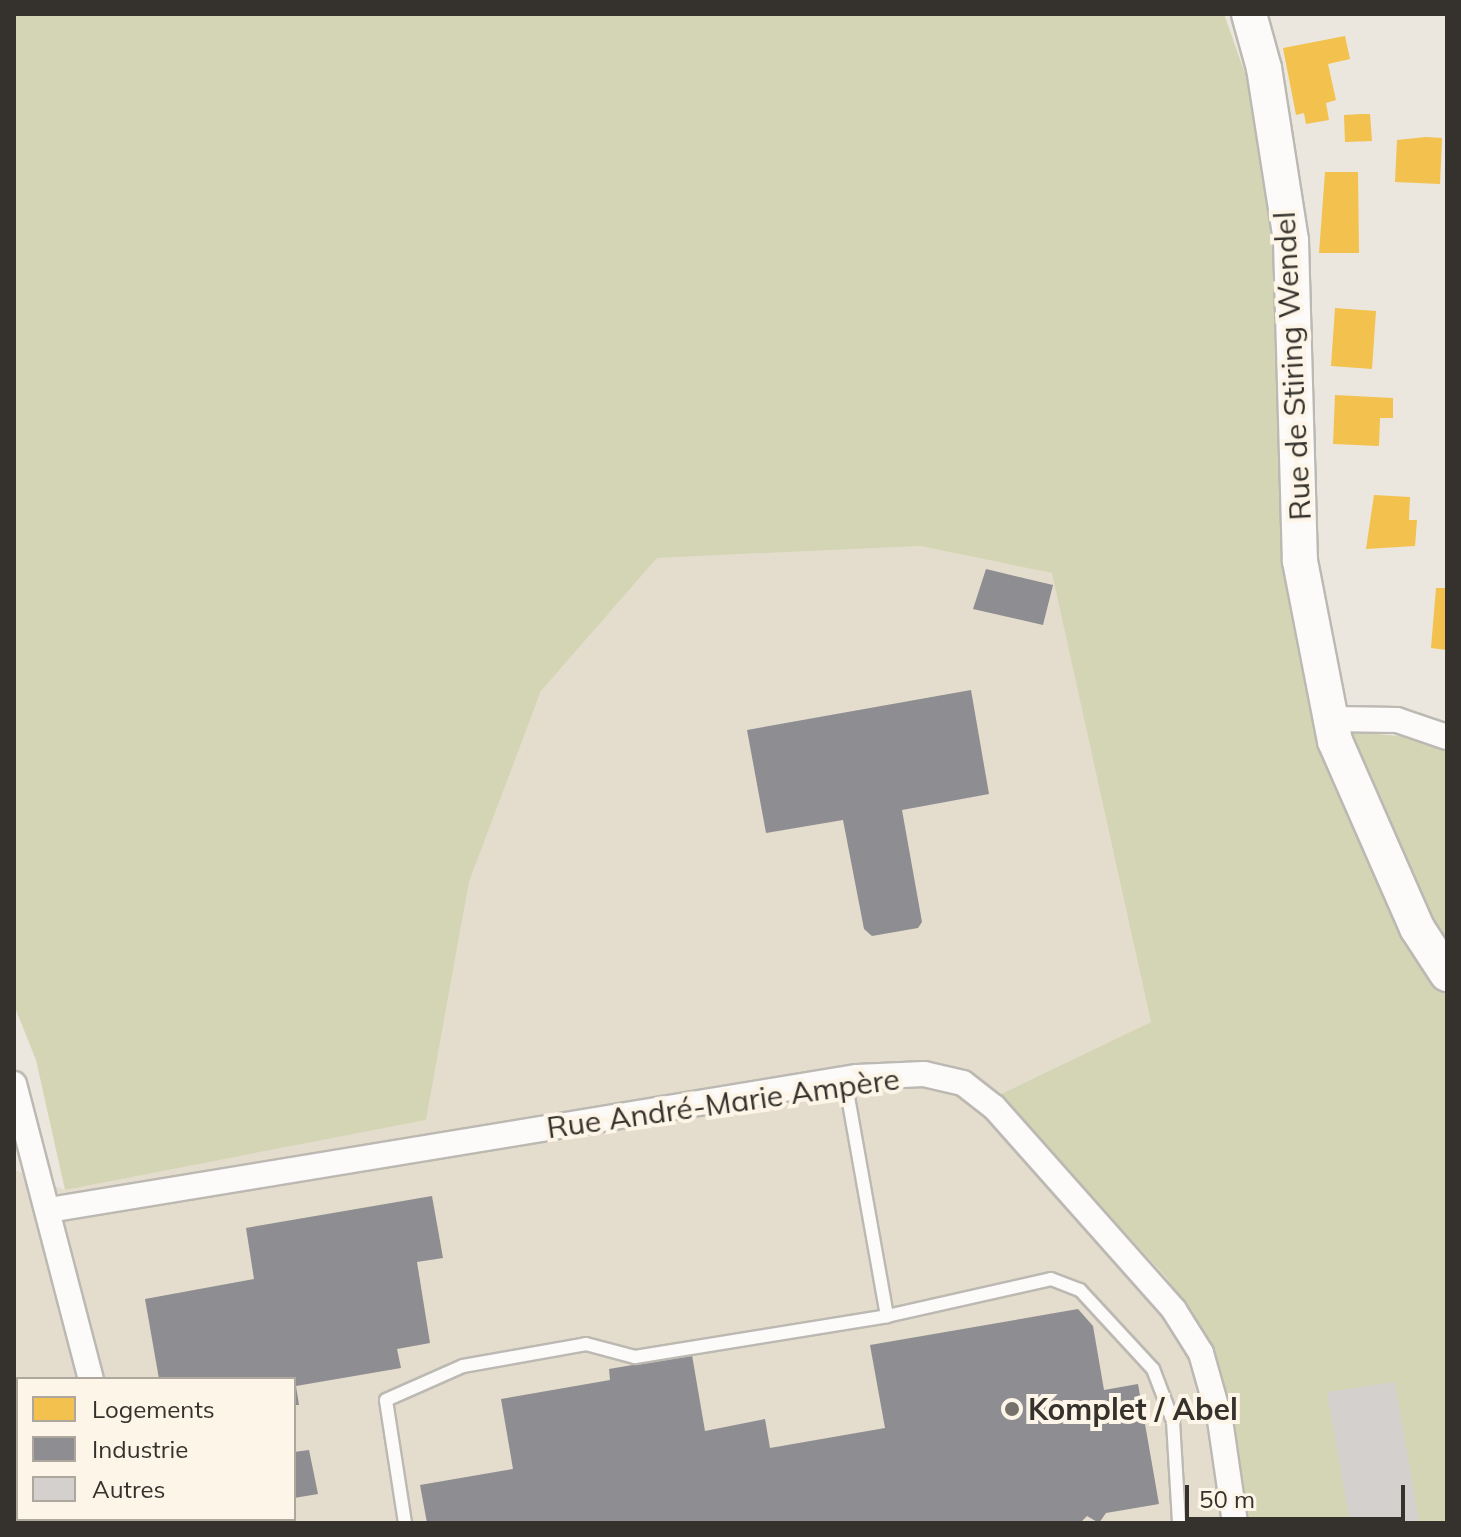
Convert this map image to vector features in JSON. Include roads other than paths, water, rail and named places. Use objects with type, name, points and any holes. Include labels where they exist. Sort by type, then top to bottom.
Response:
[{"type":"main road","name":"Rue de Stiring Wendel","points":[[1249,14],[1264,68],[1291,241],[1300,561],[1335,741],[1417,928],[1447,974]]},
{"type":"street","points":[[1332,719],[1397,720],[1447,737]]},
{"type":"street","name":"Rue André-Marie Ampère","points":[[49,1210],[845,1080],[924,1074],[963,1083],[994,1107],[1174,1310],[1201,1353],[1235,1523]]},
{"type":"street","points":[[14,1084],[91,1377]]},
{"type":"lane","points":[[845,1080],[887,1316]]},
{"type":"lane","points":[[405,1523],[386,1400],[463,1366],[586,1344],[635,1357],[887,1316],[1051,1279],[1080,1290],[1153,1369],[1173,1421],[1179,1523]]},
{"type":"place","name":"Komplet / Abel","points":[[1012,1409]]}]
